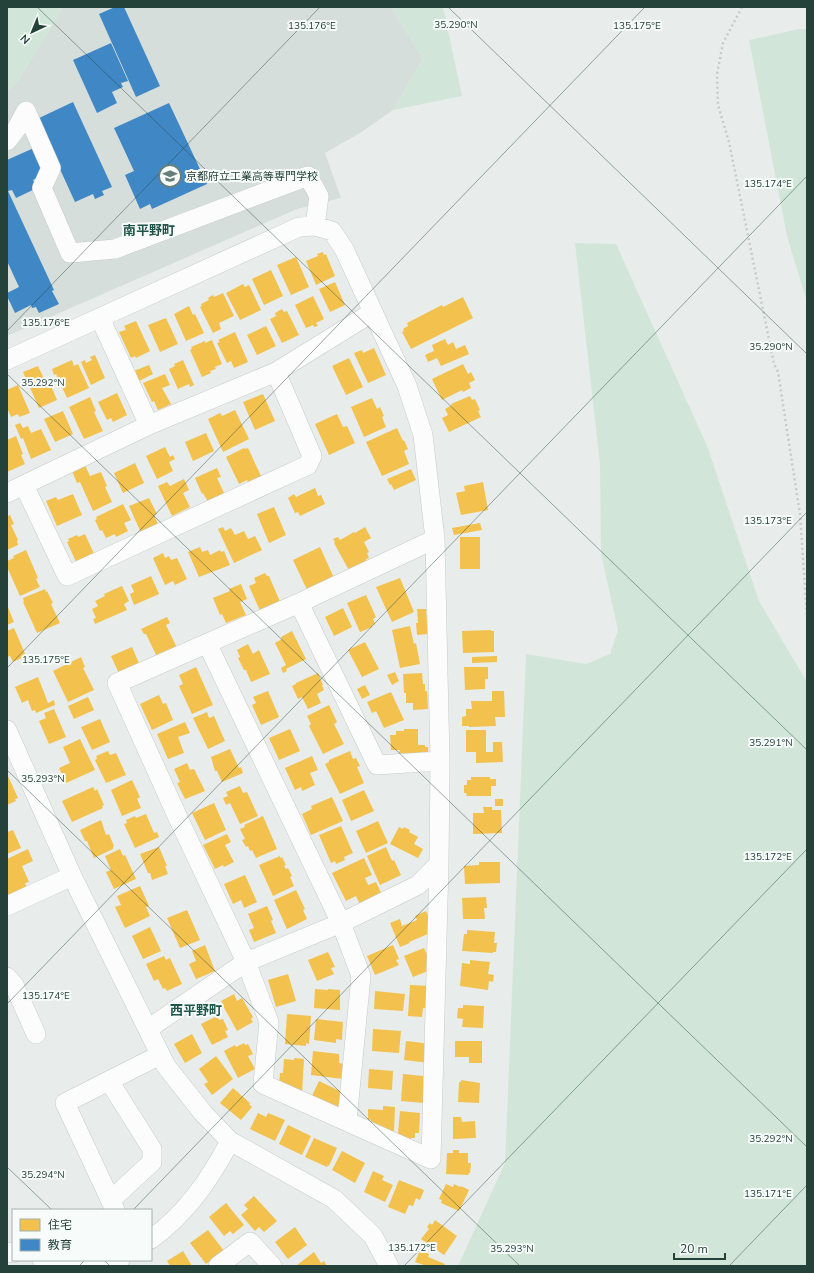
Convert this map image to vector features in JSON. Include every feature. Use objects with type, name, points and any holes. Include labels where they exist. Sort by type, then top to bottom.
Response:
[{"type":"street","points":[[7,141],[17,128],[26,111],[51,168],[42,188],[70,253],[115,249],[308,176],[319,196],[315,226]]},
{"type":"street","points":[[7,360],[299,227],[315,226],[332,231],[344,249],[407,386],[423,435],[435,539],[440,761],[439,864],[431,1159],[263,1084],[269,1022],[246,962],[179,820],[117,683],[299,602],[435,539]]},
{"type":"street","points":[[7,493],[149,425],[276,372],[373,312]]},
{"type":"street","points":[[100,318],[149,425]]},
{"type":"street","points":[[24,485],[67,576],[308,466],[312,456],[276,372]]},
{"type":"street","points":[[299,602],[377,764],[440,761]]},
{"type":"street","points":[[207,642],[340,923],[361,976],[346,1121]]},
{"type":"street","points":[[7,730],[72,876],[166,1066],[203,1113],[230,1141],[334,1199],[373,1236],[388,1266]]},
{"type":"street","points":[[148,1029],[246,962],[340,923],[418,885],[439,864]]},
{"type":"street","points":[[7,906],[72,876]]},
{"type":"street","points":[[7,977],[14,985],[36,1034]]},
{"type":"street","points":[[109,1081],[152,1149],[152,1162],[112,1205],[65,1103],[160,1055]]},
{"type":"street","points":[[152,1238],[185,1208],[218,1164],[230,1141]]},
{"type":"street","points":[[218,1266],[250,1242],[272,1266]]},
{"type":"street","points":[[46,1261],[81,1265],[118,1263]]},
{"type":"path","points":[[742,7],[723,43],[717,74],[718,105],[729,142],[774,364],[778,372],[800,514],[807,618]]},
{"type":"shaded area","name":"京都府立工業高等専門学校","points":[[63,7],[391,7],[423,59],[393,110],[360,133],[325,153],[341,198],[297,209],[7,336],[7,91],[18,81]]},
{"type":"green space","points":[[7,7],[63,7],[18,81],[7,91]]},
{"type":"green space","points":[[391,7],[443,7],[462,96],[393,110],[423,59]]},
{"type":"green space","points":[[799,29],[807,29],[807,302],[787,236],[749,40]]},
{"type":"green space","points":[[575,243],[616,244],[708,448],[759,601],[807,682],[807,1266],[458,1266],[505,1163],[526,654],[586,664],[610,654],[618,630],[601,554],[600,464]]},
{"type":"building: 住宅","points":[[323,252],[324,255],[326,254],[335,276],[316,285],[306,261]]},
{"type":"building: 住宅","points":[[296,257],[309,287],[291,295],[277,265]]},
{"type":"building: 住宅","points":[[271,270],[283,296],[264,305],[252,279]]},
{"type":"building: 住宅","points":[[335,282],[345,305],[330,312],[319,289]]},
{"type":"building: 住宅","points":[[243,284],[245,287],[249,285],[261,310],[240,320],[226,293]]},
{"type":"building: 住宅","points":[[223,293],[234,316],[219,323],[221,329],[213,333],[200,307],[202,306],[201,304],[209,300],[208,298],[213,295],[214,297]]},
{"type":"building: 住宅","points":[[313,296],[324,319],[316,323],[318,326],[314,327],[313,325],[306,328],[295,305]]},
{"type":"building: 住宅","points":[[463,297],[473,318],[411,349],[402,332],[404,331],[403,329],[408,326],[407,323],[442,305],[443,307]]},
{"type":"building: 住宅","points":[[189,306],[193,315],[195,314],[204,333],[186,341],[174,314]]},
{"type":"building: 住宅","points":[[282,309],[284,312],[287,311],[299,335],[282,343],[270,319],[276,316],[275,313]]},
{"type":"building: 住宅","points":[[166,318],[178,344],[160,352],[148,325]]},
{"type":"building: 住宅","points":[[136,321],[150,351],[136,358],[135,356],[131,358],[119,332],[126,330],[124,326]]},
{"type":"building: 住宅","points":[[266,326],[276,346],[257,355],[247,335]]},
{"type":"building: 住宅","points":[[235,332],[248,362],[234,368],[231,361],[227,363],[217,343],[220,342],[218,340]]},
{"type":"building: 住宅","points":[[445,339],[448,345],[453,342],[456,349],[465,345],[469,354],[441,366],[437,358],[428,362],[425,355],[434,351],[432,345]]},
{"type":"building: 住宅","points":[[212,340],[222,364],[215,367],[216,369],[210,371],[211,373],[202,377],[190,350],[192,349],[191,347],[205,341],[205,343]]},
{"type":"building: 住宅","points":[[374,348],[386,375],[368,383],[354,353],[362,350],[363,353]]},
{"type":"building: 住宅","points":[[95,355],[105,378],[91,385],[81,362],[85,360],[86,363],[92,360],[90,357]]},
{"type":"building: 住宅","points":[[349,358],[363,387],[346,395],[332,366]]},
{"type":"building: 住宅","points":[[72,360],[74,366],[78,364],[89,388],[67,398],[56,374],[54,375],[52,369]]},
{"type":"building: 住宅","points":[[183,360],[194,385],[190,387],[189,384],[178,389],[169,369],[175,366],[174,364]]},
{"type":"building: 住宅","points":[[463,364],[468,374],[471,372],[475,380],[469,383],[471,388],[463,392],[462,390],[442,400],[432,379]]},
{"type":"building: 住宅","points":[[149,365],[153,374],[139,381],[134,371]]},
{"type":"building: 住宅","points":[[38,366],[46,383],[49,381],[57,400],[39,408],[23,372]]},
{"type":"building: 住宅","points":[[165,374],[170,385],[162,388],[171,404],[158,410],[154,401],[152,402],[143,383]]},
{"type":"building: 住宅","points":[[18,385],[30,413],[19,417],[18,414],[11,417],[7,408],[7,390]]},
{"type":"building: 住宅","points":[[117,393],[127,415],[113,422],[111,418],[107,420],[98,402]]},
{"type":"building: 住宅","points":[[263,394],[275,421],[255,430],[243,402]]},
{"type":"building: 住宅","points":[[470,396],[472,400],[475,399],[480,410],[478,411],[481,417],[449,432],[442,418],[448,415],[445,409],[452,405],[451,404]]},
{"type":"building: 住宅","points":[[90,397],[96,411],[94,412],[103,431],[84,439],[69,407]]},
{"type":"building: 住宅","points":[[372,398],[377,409],[380,407],[384,416],[382,417],[386,427],[364,437],[351,407]]},
{"type":"building: 住宅","points":[[235,410],[249,439],[223,452],[208,419],[220,413],[222,416]]},
{"type":"building: 住宅","points":[[63,411],[73,434],[55,442],[44,419]]},
{"type":"building: 住宅","points":[[337,414],[343,427],[347,426],[355,443],[329,455],[315,424]]},
{"type":"building: 住宅","points":[[20,423],[23,428],[28,426],[31,433],[41,429],[51,450],[31,459],[23,438],[21,439],[15,425]]},
{"type":"building: 住宅","points":[[397,428],[408,449],[404,451],[409,464],[382,476],[366,442]]},
{"type":"building: 住宅","points":[[206,433],[214,451],[193,461],[185,442]]},
{"type":"building: 住宅","points":[[16,436],[25,464],[7,472],[7,440]]},
{"type":"building: 住宅","points":[[165,447],[170,457],[173,455],[175,459],[169,462],[173,471],[157,479],[146,456]]},
{"type":"building: 住宅","points":[[244,448],[248,448],[261,476],[239,484],[226,457]]},
{"type":"building: 住宅","points":[[135,463],[144,483],[123,493],[114,473]]},
{"type":"building: 住宅","points":[[85,465],[90,476],[101,472],[107,486],[105,487],[112,502],[93,511],[80,482],[77,483],[72,471]]},
{"type":"building: 住宅","points":[[217,468],[221,477],[217,478],[225,495],[208,502],[203,493],[202,494],[195,478]]},
{"type":"building: 住宅","points":[[411,469],[416,480],[394,490],[387,479]]},
{"type":"building: 住宅","points":[[184,479],[189,490],[183,493],[190,507],[172,516],[158,486],[167,482],[170,486]]},
{"type":"building: 住宅","points":[[483,482],[488,510],[461,515],[456,493],[465,491],[464,486]]},
{"type":"building: 住宅","points":[[315,488],[318,496],[321,495],[325,504],[300,516],[298,512],[295,513],[288,498],[294,494],[296,497]]},
{"type":"building: 住宅","points":[[73,494],[82,515],[57,526],[46,501],[56,497],[58,500]]},
{"type":"building: 住宅","points":[[149,498],[157,514],[154,515],[160,529],[143,537],[129,506]]},
{"type":"building: 住宅","points":[[123,504],[131,520],[124,523],[128,531],[116,537],[115,534],[106,538],[102,530],[100,531],[95,520],[97,519],[96,517]]},
{"type":"building: 住宅","points":[[274,507],[286,535],[269,543],[257,514]]},
{"type":"building: 住宅","points":[[10,515],[14,524],[11,525],[18,540],[18,545],[7,550],[7,516]]},
{"type":"building: 住宅","points":[[480,523],[482,530],[454,535],[452,528]]},
{"type":"building: 住宅","points":[[223,527],[225,531],[231,528],[235,535],[244,531],[248,539],[255,536],[262,550],[234,563],[218,529]]},
{"type":"building: 住宅","points":[[365,527],[371,538],[364,542],[369,552],[367,553],[369,558],[366,559],[368,564],[351,574],[333,539],[338,537],[340,540]]},
{"type":"building: 住宅","points":[[85,534],[95,556],[77,564],[67,542],[69,541],[68,539],[77,535],[78,537]]},
{"type":"building: 住宅","points":[[460,537],[480,537],[480,569],[460,569]]},
{"type":"building: 住宅","points":[[200,547],[202,552],[208,550],[210,555],[220,550],[221,552],[224,551],[230,565],[199,577],[188,552]]},
{"type":"building: 住宅","points":[[320,547],[334,578],[309,594],[293,560]]},
{"type":"building: 住宅","points":[[26,550],[38,578],[36,579],[40,587],[20,596],[7,567],[7,561],[14,558],[13,556]]},
{"type":"building: 住宅","points":[[163,553],[165,558],[169,556],[171,560],[177,558],[187,579],[175,585],[173,581],[165,585],[153,558]]},
{"type":"building: 住宅","points":[[265,573],[269,576],[281,604],[261,613],[249,586],[256,583],[254,578]]},
{"type":"building: 住宅","points":[[151,576],[159,594],[134,605],[130,594],[134,592],[131,585]]},
{"type":"building: 住宅","points":[[400,578],[414,612],[392,622],[376,587]]},
{"type":"building: 住宅","points":[[241,584],[247,599],[240,602],[246,615],[226,623],[222,614],[220,615],[213,598],[230,591],[229,589]]},
{"type":"building: 住宅","points":[[122,586],[129,601],[124,604],[127,610],[95,624],[93,619],[96,618],[92,609],[98,606],[95,601],[105,596],[104,594]]},
{"type":"building: 住宅","points":[[45,589],[53,603],[51,604],[60,623],[37,633],[23,602],[23,598]]},
{"type":"building: 住宅","points":[[366,595],[376,617],[373,619],[375,624],[372,625],[372,627],[360,632],[347,603]]},
{"type":"building: 住宅","points":[[7,605],[14,622],[7,625]]},
{"type":"building: 住宅","points":[[343,608],[352,627],[334,636],[325,617]]},
{"type":"building: 住宅","points":[[417,609],[426,609],[428,634],[417,635]]},
{"type":"building: 住宅","points":[[167,617],[170,623],[166,625],[178,650],[158,659],[146,634],[144,634],[141,629]]},
{"type":"building: 住宅","points":[[410,626],[414,644],[416,643],[420,664],[400,668],[392,630]]},
{"type":"building: 住宅","points":[[14,628],[26,656],[13,662],[10,656],[7,657],[7,631]]},
{"type":"building: 住宅","points":[[292,631],[306,659],[286,669],[287,671],[283,673],[281,668],[286,665],[275,643],[282,639],[281,637]]},
{"type":"building: 住宅","points":[[462,631],[494,631],[494,652],[463,653]]},
{"type":"building: 住宅","points":[[365,642],[379,669],[362,677],[348,650]]},
{"type":"building: 住宅","points":[[248,644],[253,654],[259,650],[270,674],[251,682],[246,670],[244,670],[238,658],[240,657],[237,650]]},
{"type":"building: 住宅","points":[[132,647],[141,668],[121,678],[111,656]]},
{"type":"building: 住宅","points":[[497,656],[497,662],[472,663],[472,657]]},
{"type":"building: 住宅","points":[[81,657],[85,667],[83,668],[94,690],[68,702],[53,671]]},
{"type":"building: 住宅","points":[[196,667],[213,705],[192,714],[179,686],[183,684],[179,675]]},
{"type":"building: 住宅","points":[[464,667],[488,667],[488,679],[485,679],[485,689],[465,690]]},
{"type":"building: 住宅","points":[[395,672],[399,681],[392,685],[387,675]]},
{"type":"building: 住宅","points":[[318,673],[324,690],[317,694],[321,703],[308,709],[302,697],[298,699],[292,686]]},
{"type":"building: 住宅","points":[[422,673],[423,684],[425,684],[425,691],[427,691],[428,709],[413,710],[413,703],[406,703],[403,674]]},
{"type":"building: 住宅","points":[[38,677],[48,703],[54,700],[55,705],[36,713],[35,710],[32,711],[28,700],[22,703],[15,687]]},
{"type":"building: 住宅","points":[[365,685],[370,695],[362,699],[357,689]]},
{"type":"building: 住宅","points":[[268,691],[279,717],[261,725],[252,705],[256,703],[253,697]]},
{"type":"building: 住宅","points":[[492,691],[504,691],[505,717],[495,717],[496,726],[462,726],[462,717],[466,716],[466,709],[472,709],[471,701],[492,701]]},
{"type":"building: 住宅","points":[[391,692],[404,720],[384,728],[376,711],[372,713],[367,702]]},
{"type":"building: 住宅","points":[[159,695],[163,704],[166,703],[173,720],[152,730],[140,704]]},
{"type":"building: 住宅","points":[[88,697],[94,710],[74,719],[68,706]]},
{"type":"building: 住宅","points":[[329,705],[337,722],[334,724],[344,744],[323,754],[309,726],[311,724],[307,716]]},
{"type":"building: 住宅","points":[[54,709],[66,737],[49,744],[39,721],[46,718],[44,713]]},
{"type":"building: 住宅","points":[[207,712],[209,718],[214,716],[225,741],[208,749],[193,718]]},
{"type":"building: 住宅","points":[[100,719],[110,742],[92,750],[81,727]]},
{"type":"building: 住宅","points":[[185,722],[190,733],[178,737],[184,753],[168,759],[157,734]]},
{"type":"building: 住宅","points":[[290,729],[300,751],[279,760],[269,738]]},
{"type":"building: 住宅","points":[[404,729],[418,729],[418,745],[425,745],[425,747],[428,747],[428,758],[403,761],[403,753],[399,753],[400,750],[391,750],[390,735],[396,735],[396,731],[404,731]]},
{"type":"building: 住宅","points":[[466,730],[486,730],[486,752],[493,752],[493,742],[502,742],[503,762],[476,763],[476,752],[466,752]]},
{"type":"building: 住宅","points":[[80,739],[95,770],[66,783],[59,768],[70,763],[63,747]]},
{"type":"building: 住宅","points":[[230,749],[243,773],[222,782],[217,771],[215,771],[211,757]]},
{"type":"building: 住宅","points":[[108,751],[110,755],[116,753],[126,775],[106,783],[95,760],[97,759],[96,756]]},
{"type":"building: 住宅","points":[[350,751],[353,759],[356,758],[360,766],[357,767],[364,783],[340,794],[325,764],[329,762],[329,760]]},
{"type":"building: 住宅","points":[[312,756],[318,770],[310,773],[315,785],[302,791],[301,787],[295,790],[285,768]]},
{"type":"building: 住宅","points":[[187,763],[190,770],[194,769],[205,791],[185,799],[177,783],[180,782],[174,769]]},
{"type":"building: 住宅","points":[[7,774],[18,798],[15,799],[16,801],[7,805]]},
{"type":"building: 住宅","points":[[471,777],[490,777],[490,779],[496,779],[496,786],[491,786],[491,796],[467,796],[466,793],[464,793],[464,785],[467,785],[467,780],[471,780]]},
{"type":"building: 住宅","points":[[132,780],[140,797],[137,799],[141,808],[122,816],[111,790]]},
{"type":"building: 住宅","points":[[240,786],[243,793],[247,792],[258,816],[240,824],[230,803],[226,805],[223,798],[228,796],[226,792]]},
{"type":"building: 住宅","points":[[93,787],[95,791],[97,789],[104,805],[102,806],[103,808],[72,822],[62,801]]},
{"type":"building: 住宅","points":[[364,790],[374,811],[351,821],[342,800]]},
{"type":"building: 住宅","points":[[332,797],[343,821],[311,835],[302,814],[312,809],[311,806]]},
{"type":"building: 住宅","points":[[495,799],[503,799],[503,806],[495,806]]},
{"type":"building: 住宅","points":[[214,803],[226,830],[205,840],[192,813]]},
{"type":"building: 住宅","points":[[483,807],[492,807],[492,810],[501,810],[502,833],[473,834],[473,813],[484,813]]},
{"type":"building: 住宅","points":[[146,814],[154,833],[157,832],[159,837],[135,848],[124,824],[127,823],[126,820],[135,816],[136,818]]},
{"type":"building: 住宅","points":[[263,816],[277,849],[256,858],[252,850],[250,851],[248,846],[246,847],[242,840],[245,839],[240,829],[245,827],[244,825]]},
{"type":"building: 住宅","points":[[101,820],[106,835],[109,834],[114,846],[113,849],[94,858],[87,841],[85,841],[80,830]]},
{"type":"building: 住宅","points":[[378,821],[388,843],[366,853],[356,831]]},
{"type":"building: 住宅","points":[[341,826],[353,853],[344,857],[345,860],[336,864],[335,861],[331,863],[319,835]]},
{"type":"building: 住宅","points":[[399,827],[403,829],[404,827],[410,830],[409,832],[418,837],[414,844],[423,849],[418,858],[390,844]]},
{"type":"building: 住宅","points":[[13,830],[21,848],[7,854],[7,832]]},
{"type":"building: 住宅","points":[[227,834],[231,842],[225,845],[234,862],[224,867],[223,865],[215,869],[203,845]]},
{"type":"building: 住宅","points":[[159,847],[167,866],[165,866],[168,874],[152,880],[140,854]]},
{"type":"building: 住宅","points":[[386,847],[392,861],[394,860],[401,875],[380,885],[367,856]]},
{"type":"building: 住宅","points":[[28,849],[33,861],[22,866],[29,882],[25,883],[29,893],[11,901],[7,891],[7,859]]},
{"type":"building: 住宅","points":[[120,849],[123,856],[125,855],[136,879],[114,889],[106,872],[111,870],[105,856]]},
{"type":"building: 住宅","points":[[280,856],[286,865],[284,866],[286,869],[288,868],[292,876],[290,877],[294,886],[273,896],[259,865]]},
{"type":"building: 住宅","points":[[364,858],[372,875],[365,878],[368,885],[376,882],[383,897],[361,907],[356,896],[346,901],[332,873]]},
{"type":"building: 住宅","points":[[479,862],[500,862],[500,883],[465,884],[464,866],[479,865]]},
{"type":"building: 住宅","points":[[245,875],[257,902],[244,908],[241,900],[233,904],[224,884]]},
{"type":"building: 住宅","points":[[140,886],[149,906],[146,907],[150,916],[125,928],[115,907],[121,905],[117,896]]},
{"type":"building: 住宅","points":[[296,890],[305,909],[303,910],[307,919],[287,929],[274,900]]},
{"type":"building: 住宅","points":[[486,897],[487,908],[484,908],[485,919],[463,919],[462,898]]},
{"type":"building: 住宅","points":[[267,906],[273,920],[271,921],[276,933],[254,942],[249,930],[254,928],[248,914]]},
{"type":"building: 住宅","points":[[187,910],[200,940],[180,948],[167,918]]},
{"type":"building: 住宅","points":[[426,911],[435,931],[400,947],[390,923],[400,919],[402,926],[417,920],[415,916]]},
{"type":"building: 住宅","points":[[150,927],[161,951],[143,959],[132,936]]},
{"type":"building: 住宅","points":[[467,930],[495,932],[494,943],[497,943],[496,952],[462,951],[464,934],[467,934]]},
{"type":"building: 住宅","points":[[205,945],[215,971],[196,979],[189,964],[196,961],[192,951]]},
{"type":"building: 住宅","points":[[393,945],[399,959],[396,960],[399,965],[375,975],[367,956]]},
{"type":"building: 住宅","points":[[424,948],[433,969],[413,977],[404,956]]},
{"type":"building: 住宅","points":[[328,952],[335,967],[331,968],[334,974],[317,981],[308,960]]},
{"type":"building: 住宅","points":[[164,956],[166,960],[170,958],[182,984],[167,991],[165,988],[163,989],[158,979],[154,981],[146,964]]},
{"type":"building: 住宅","points":[[470,960],[490,962],[488,974],[494,975],[493,982],[489,981],[488,990],[460,986],[462,963],[470,964]]},
{"type":"building: 住宅","points":[[288,974],[296,1001],[276,1007],[268,980]]},
{"type":"building: 住宅","points":[[410,985],[430,986],[428,1008],[423,1008],[422,1017],[408,1016]]},
{"type":"building: 住宅","points":[[315,989],[340,990],[340,1010],[314,1008]]},
{"type":"building: 住宅","points":[[375,991],[405,994],[403,1011],[374,1009]]},
{"type":"building: 住宅","points":[[234,994],[237,1001],[242,998],[253,1017],[251,1019],[253,1022],[237,1031],[221,1001]]},
{"type":"building: 住宅","points":[[463,1005],[484,1006],[483,1028],[462,1027],[463,1019],[457,1018],[458,1008],[463,1008]]},
{"type":"building: 住宅","points":[[287,1014],[311,1016],[309,1044],[306,1043],[306,1046],[285,1044]]},
{"type":"building: 住宅","points":[[217,1016],[219,1020],[223,1019],[228,1030],[225,1031],[228,1037],[212,1045],[201,1024]]},
{"type":"building: 住宅","points":[[316,1019],[343,1022],[342,1040],[336,1039],[336,1043],[314,1040]]},
{"type":"building: 住宅","points":[[373,1029],[401,1031],[399,1053],[372,1051]]},
{"type":"building: 住宅","points":[[192,1034],[202,1053],[185,1063],[174,1044]]},
{"type":"building: 住宅","points":[[406,1041],[431,1044],[429,1063],[404,1060]]},
{"type":"building: 住宅","points":[[455,1041],[482,1041],[482,1063],[469,1063],[469,1057],[455,1057]]},
{"type":"building: 住宅","points":[[244,1043],[245,1045],[248,1044],[253,1054],[248,1056],[255,1069],[238,1078],[224,1051],[235,1045],[236,1047]]},
{"type":"building: 住宅","points":[[313,1051],[339,1054],[339,1063],[345,1064],[343,1079],[311,1075]]},
{"type":"building: 住宅","points":[[216,1056],[233,1079],[212,1095],[204,1084],[208,1082],[199,1069]]},
{"type":"building: 住宅","points":[[294,1058],[304,1059],[302,1093],[279,1084],[280,1073],[283,1073],[284,1059],[294,1060]]},
{"type":"building: 住宅","points":[[369,1069],[393,1071],[392,1090],[368,1088]]},
{"type":"building: 住宅","points":[[403,1074],[423,1076],[423,1084],[425,1084],[424,1103],[401,1101]]},
{"type":"building: 住宅","points":[[461,1080],[480,1083],[479,1103],[458,1102],[459,1082],[461,1082]]},
{"type":"building: 住宅","points":[[319,1081],[344,1093],[336,1110],[311,1098]]},
{"type":"building: 住宅","points":[[233,1088],[250,1103],[249,1104],[252,1107],[241,1120],[220,1103]]},
{"type":"building: 住宅","points":[[383,1106],[395,1107],[394,1132],[370,1131],[371,1120],[368,1119],[368,1109],[383,1110]]},
{"type":"building: 住宅","points":[[400,1111],[420,1113],[419,1133],[415,1133],[415,1138],[411,1138],[410,1145],[397,1144]]},
{"type":"building: 住宅","points":[[258,1113],[266,1117],[268,1113],[285,1120],[275,1141],[250,1129]]},
{"type":"building: 住宅","points":[[453,1117],[461,1117],[462,1122],[475,1121],[476,1138],[453,1139]]},
{"type":"building: 住宅","points":[[288,1125],[311,1136],[302,1155],[279,1144]]},
{"type":"building: 住宅","points":[[314,1138],[337,1148],[329,1166],[328,1165],[327,1167],[305,1157]]},
{"type":"building: 住宅","points":[[453,1150],[459,1150],[459,1153],[468,1153],[468,1163],[471,1163],[470,1173],[468,1175],[446,1174],[447,1153],[453,1153]]},
{"type":"building: 住宅","points":[[342,1151],[365,1163],[355,1183],[332,1170]]},
{"type":"building: 住宅","points":[[373,1171],[384,1176],[382,1180],[393,1185],[385,1202],[364,1192]]},
{"type":"building: 住宅","points":[[399,1180],[424,1190],[420,1200],[416,1198],[413,1206],[409,1205],[405,1214],[388,1207]]},
{"type":"building: 住宅","points":[[446,1184],[453,1187],[454,1184],[469,1190],[459,1211],[441,1203],[442,1200],[439,1199]]},
{"type":"building: 住宅","points":[[254,1196],[277,1221],[264,1232],[259,1227],[255,1231],[241,1215],[248,1209],[244,1205]]},
{"type":"building: 住宅","points":[[226,1203],[244,1225],[233,1234],[230,1231],[224,1236],[209,1217]]},
{"type":"building: 住宅","points":[[435,1220],[457,1236],[444,1255],[421,1239],[429,1229],[427,1227],[430,1223],[432,1225]]},
{"type":"building: 住宅","points":[[295,1227],[307,1245],[288,1259],[275,1242]]},
{"type":"building: 住宅","points":[[208,1230],[224,1251],[206,1264],[190,1243]]},
{"type":"building: 住宅","points":[[420,1250],[429,1254],[428,1257],[445,1264],[444,1266],[424,1266],[415,1262]]},
{"type":"building: 住宅","points":[[183,1251],[192,1266],[170,1266],[167,1261]]},
{"type":"building: 住宅","points":[[314,1252],[321,1263],[324,1261],[327,1266],[297,1265]]},
{"type":"building: 教育","points":[[115,7],[124,7],[160,86],[136,97],[99,14]]},
{"type":"building: 教育","points":[[111,43],[128,81],[121,83],[123,87],[112,92],[117,103],[97,113],[73,60]]},
{"type":"building: 教育","points":[[73,102],[112,187],[102,191],[104,195],[95,199],[93,194],[75,202],[37,119]]},
{"type":"building: 教育","points":[[169,103],[207,184],[152,209],[150,204],[140,209],[125,175],[134,171],[114,128]]},
{"type":"building: 教育","points":[[36,147],[48,173],[33,180],[37,188],[16,198],[12,190],[8,191],[54,290],[52,291],[59,304],[39,313],[36,307],[32,308],[31,305],[15,313],[7,296],[7,293],[19,287],[7,261],[7,160]]},
{"type":"place","name":"京都府立工業高等専門学校","points":[[170,176]]},
{"type":"district","name":"南平野町","points":[[149,231]]},
{"type":"district","name":"西平野町","points":[[196,1011]]}]
